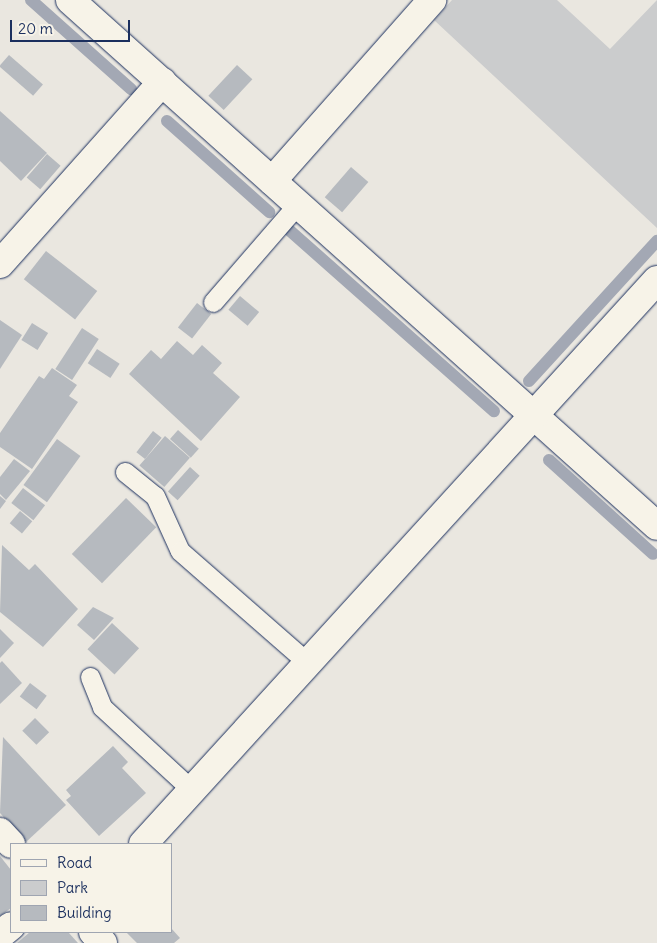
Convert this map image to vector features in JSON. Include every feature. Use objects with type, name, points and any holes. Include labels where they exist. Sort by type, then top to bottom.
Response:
[{"type":"street","points":[[70,0],[657,526]]},
{"type":"street","points":[[272,181],[432,0]]},
{"type":"street","points":[[0,264],[162,82]]},
{"type":"street","points":[[144,843],[657,280]]},
{"type":"street","points":[[0,832],[10,843]]},
{"type":"street","points":[[0,935],[10,927]]},
{"type":"street","points":[[94,933],[103,943]]},
{"type":"lane","points":[[213,302],[298,204]]},
{"type":"lane","points":[[124,472],[154,496],[180,551],[309,664]]},
{"type":"lane","points":[[90,677],[102,707],[192,790]]},
{"type":"green space","points":[[452,0],[557,0],[610,49],[657,0],[657,228],[434,20]]},
{"type":"building","points":[[9,55],[43,85],[33,96],[0,67]]},
{"type":"building","points":[[237,65],[252,79],[224,110],[208,96]]},
{"type":"building","points":[[0,111],[47,153],[21,181],[0,161]]},
{"type":"building","points":[[47,154],[61,166],[40,189],[27,177]]},
{"type":"building","points":[[351,167],[368,182],[342,212],[325,197]]},
{"type":"building","points":[[46,251],[97,291],[75,319],[24,279]]},
{"type":"building","points":[[240,296],[259,312],[248,326],[228,310]]},
{"type":"building","points":[[197,303],[211,314],[192,339],[178,327]]},
{"type":"building","points":[[0,320],[22,335],[0,369]]},
{"type":"building","points":[[32,323],[48,333],[38,350],[21,340]]},
{"type":"building","points":[[82,328],[99,339],[72,380],[55,369]]},
{"type":"building","points":[[177,341],[193,355],[202,345],[222,363],[213,373],[240,397],[201,441],[129,374],[151,350],[161,359]]},
{"type":"building","points":[[97,349],[120,364],[110,378],[88,363]]},
{"type":"building","points":[[52,368],[77,385],[69,396],[78,402],[32,469],[0,447],[0,433],[39,376],[44,379]]},
{"type":"building","points":[[178,430],[199,449],[191,458],[170,439]]},
{"type":"building","points":[[153,431],[162,438],[145,459],[136,452]]},
{"type":"building","points":[[165,436],[190,458],[164,487],[139,465]]},
{"type":"building","points":[[57,439],[80,456],[47,502],[23,485]]},
{"type":"building","points":[[14,459],[30,471],[6,500],[0,494],[0,477]]},
{"type":"building","points":[[190,467],[200,476],[178,500],[168,492]]},
{"type":"building","points":[[23,488],[45,505],[33,520],[11,503]]},
{"type":"building","points":[[0,496],[6,501],[0,509]]},
{"type":"building","points":[[126,498],[156,527],[102,583],[72,554]]},
{"type":"building","points":[[20,511],[32,521],[22,534],[10,523]]},
{"type":"building","points":[[2,545],[29,570],[35,564],[78,609],[43,647],[0,612]]},
{"type":"building","points":[[93,607],[114,618],[94,640],[77,625]]},
{"type":"building","points":[[112,623],[139,648],[115,675],[87,649]]},
{"type":"building","points":[[0,629],[14,643],[0,658]]},
{"type":"building","points":[[2,661],[22,683],[0,704],[0,663]]},
{"type":"building","points":[[30,683],[47,696],[37,709],[20,697]]},
{"type":"building","points":[[35,718],[49,732],[36,745],[22,731]]},
{"type":"building","points":[[3,737],[66,805],[26,842],[0,813]]},
{"type":"building","points":[[113,746],[128,762],[122,768],[146,793],[99,836],[66,800],[71,796],[66,790]]},
{"type":"building","points":[[0,856],[10,869],[10,909],[0,916]]},
{"type":"building","points":[[172,929],[180,938],[174,943],[137,943],[127,933],[172,933]]},
{"type":"building","points":[[29,933],[69,933],[78,943],[17,943]]},
{"type":"waterway","points":[[31,0],[131,89]]},
{"type":"waterway","points":[[167,121],[269,212]]},
{"type":"waterway","points":[[288,229],[494,411]]},
{"type":"waterway","points":[[529,381],[657,241]]},
{"type":"waterway","points":[[549,460],[653,554]]}]
